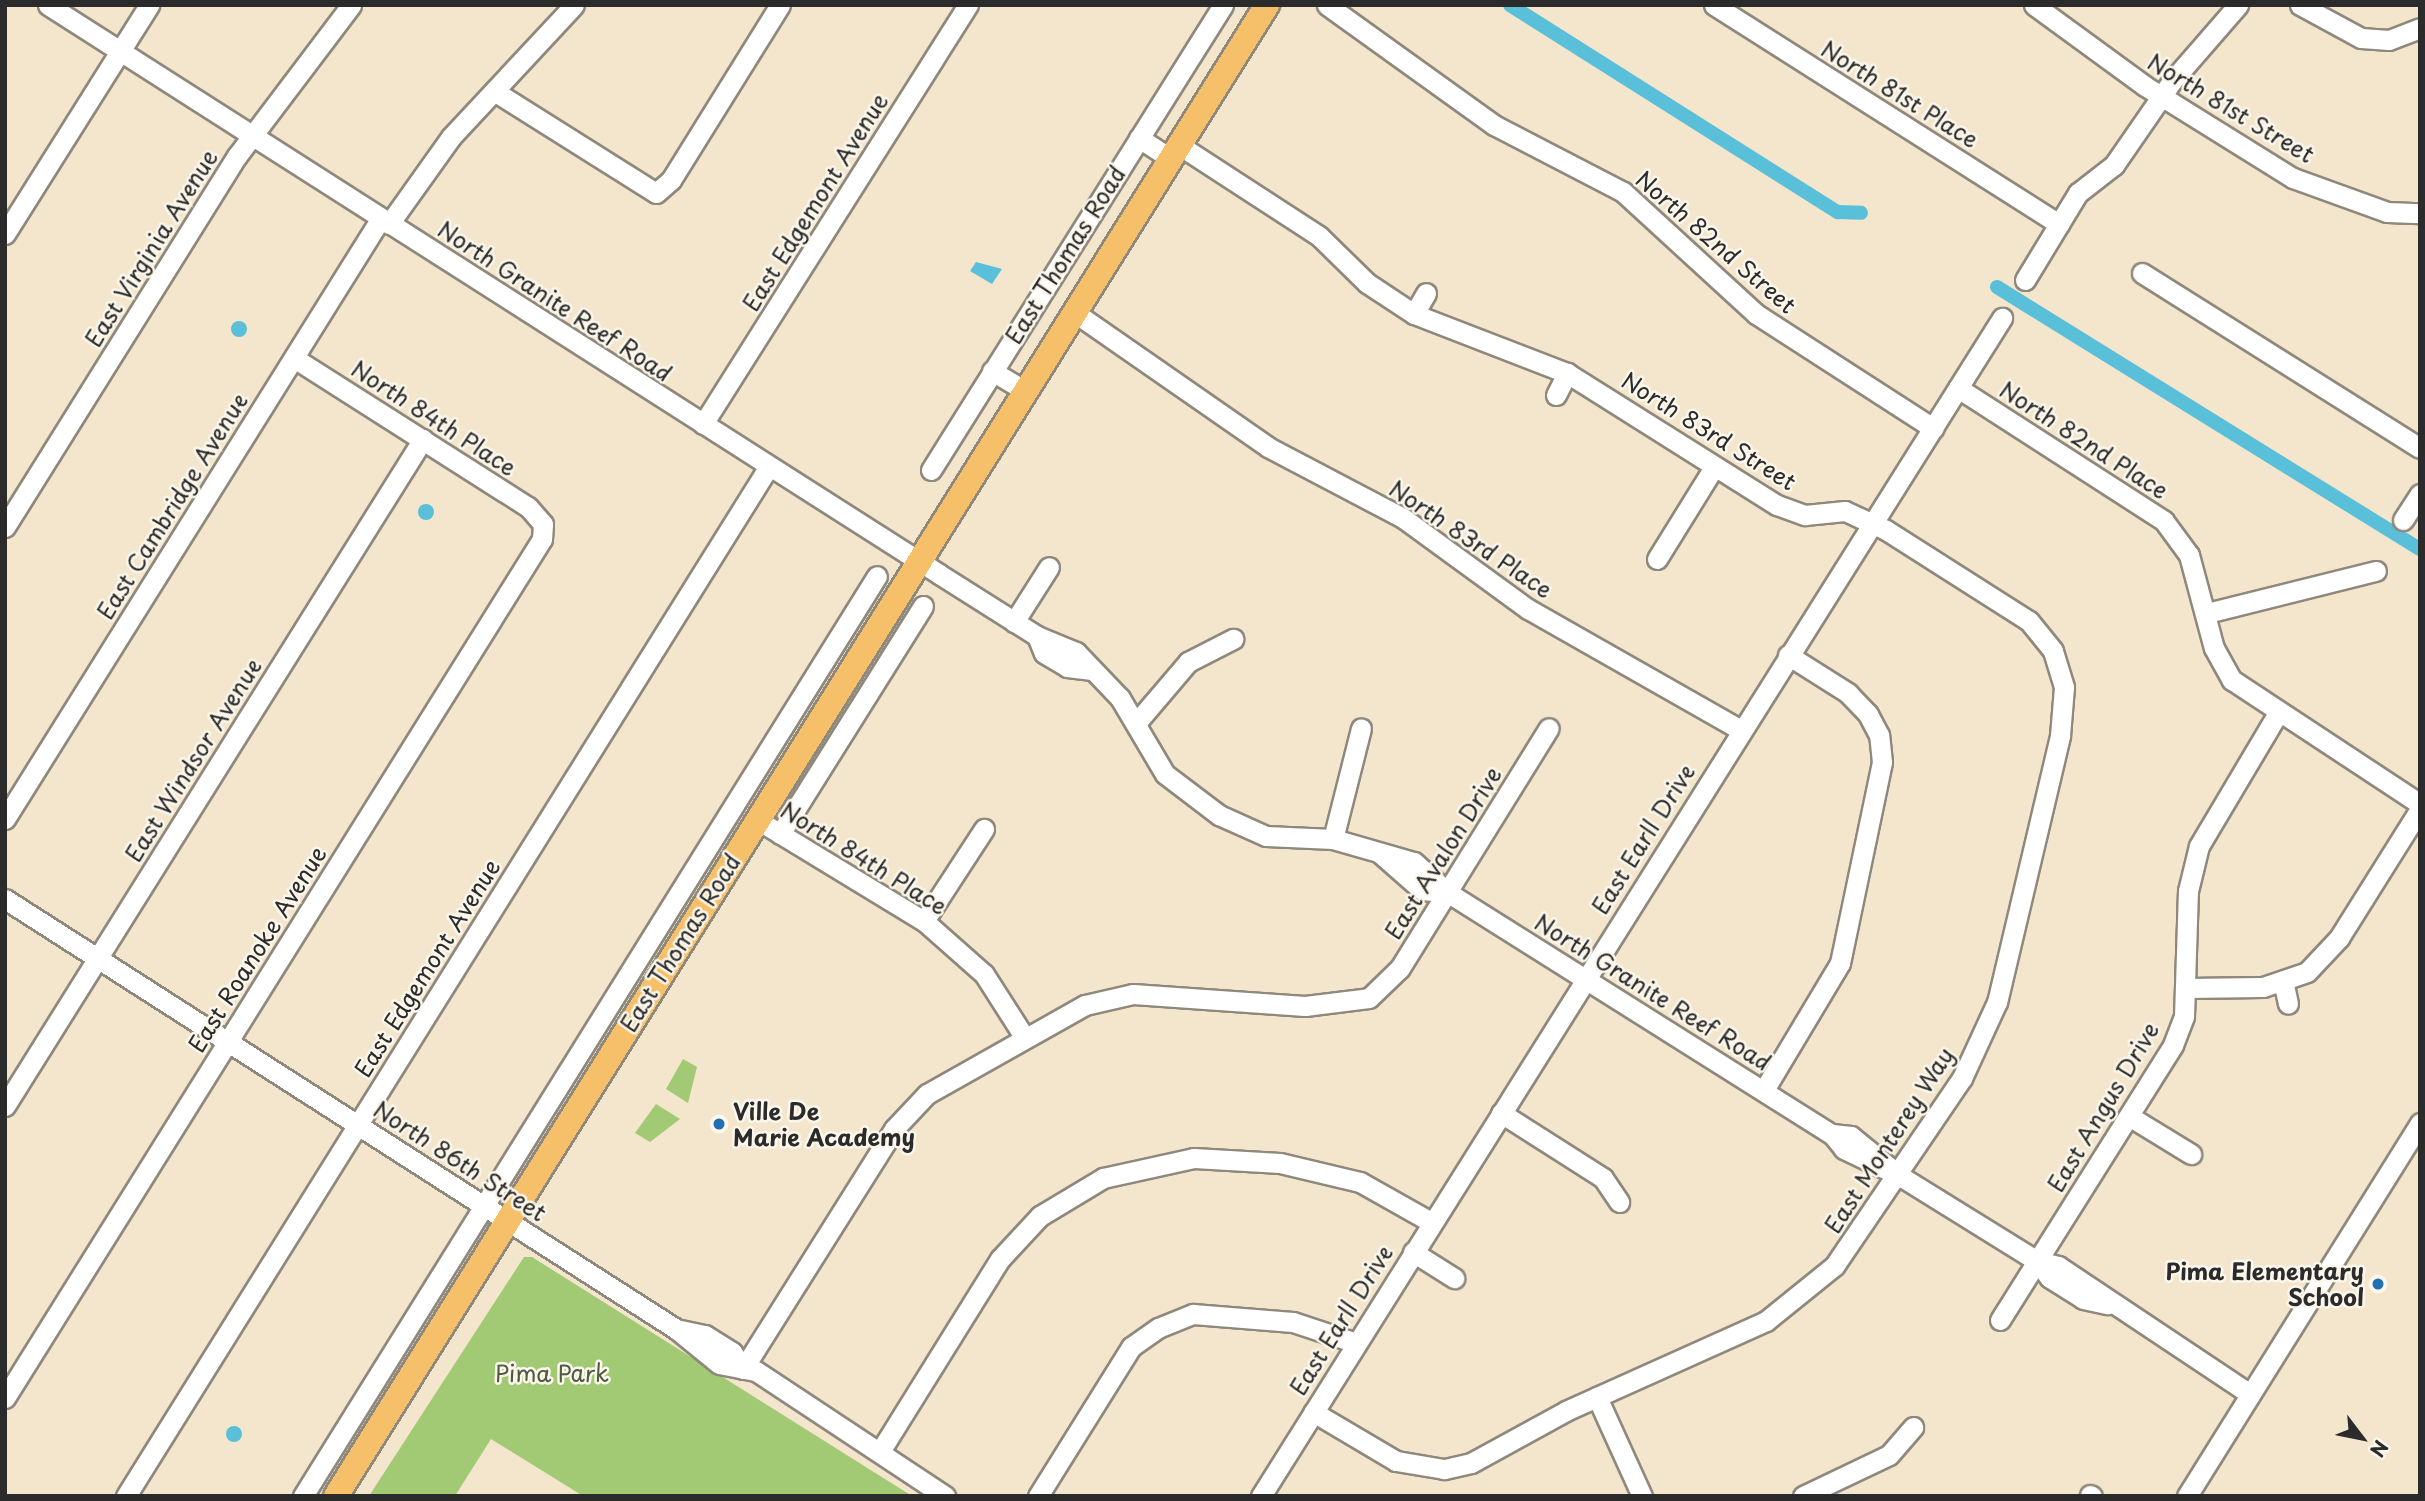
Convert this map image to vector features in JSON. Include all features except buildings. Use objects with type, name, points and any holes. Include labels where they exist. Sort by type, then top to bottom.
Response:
[{"type":"main road","name":"East Thomas Road","points":[[336,1496],[756,819],[1267,5]]},
{"type":"street","name":"North Granite Reef Road","points":[[48,5],[1014,622],[1037,636],[1076,652],[1138,722],[1166,774],[1220,816],[1266,836],[1333,839],[1413,862],[1447,892],[1832,1134],[1851,1136],[1900,1176],[2037,1261],[2058,1266],[2107,1304],[2250,1394]]},
{"type":"street","points":[[5,234],[149,5]]},
{"type":"street","name":"East Virginia Avenue","points":[[5,527],[252,136],[351,5]]},
{"type":"street","name":"East Cambridge Avenue","points":[[5,819],[294,358],[385,221],[451,137],[574,5]]},
{"type":"street","points":[[494,91],[656,193],[671,180],[780,5]]},
{"type":"street","name":"East Edgemont Avenue","points":[[703,424],[968,5]]},
{"type":"street","name":"East Thomas Road","points":[[931,470],[1223,5]]},
{"type":"street","name":"North 82nd Street","points":[[1326,5],[1494,125],[1623,191],[1756,314],[1933,428]]},
{"type":"street","name":"North 81st Place","points":[[1714,5],[2059,224]]},
{"type":"street","name":"North 81st Street","points":[[2034,5],[2161,96],[2293,178],[2387,212],[2420,213]]},
{"type":"street","points":[[2025,280],[2078,193],[2114,165],[2161,96],[2238,5]]},
{"type":"street","points":[[2300,5],[2368,39],[2389,40],[2420,28]]},
{"type":"street","points":[[1139,138],[1175,152]]},
{"type":"street","name":"North 83rd Street","points":[[1175,152],[1320,236],[1367,283],[1414,314],[1567,373],[1714,467],[1796,513],[1845,511],[1871,521],[2014,609],[2041,634]]},
{"type":"street","points":[[2142,273],[2420,448]]},
{"type":"street","points":[[1414,314],[1426,293]]},
{"type":"street","name":"North 83rd Place","points":[[1073,312],[1268,447],[1403,518],[1528,609],[1741,730]]},
{"type":"street","name":"East Earll Drive","points":[[1261,1496],[1871,521],[2002,318]]},
{"type":"street","name":"North 84th Place","points":[[294,358],[528,507],[543,524]]},
{"type":"street","points":[[992,371],[1024,390]]},
{"type":"street","points":[[1556,396],[1567,373]]},
{"type":"street","name":"North 82nd Place","points":[[1958,388],[2164,521],[2189,555],[2221,666],[2243,690],[2420,806]]},
{"type":"street","name":"East Windsor Avenue","points":[[5,1106],[423,439]]},
{"type":"street","name":"East Edgemont Avenue","points":[[126,1496],[769,466]]},
{"type":"street","points":[[1657,559],[1714,467]]},
{"type":"street","points":[[2403,520],[2420,494]]},
{"type":"street","name":"East Roanoke Avenue","points":[[5,1398],[539,545],[543,524]]},
{"type":"street","points":[[1014,622],[1049,567]]},
{"type":"street","points":[[2207,613],[2376,571]]},
{"type":"street","name":"East Thomas Road","points":[[303,1496],[877,576]]},
{"type":"street","points":[[780,834],[923,606]]},
{"type":"street","name":"East Monterey Way","points":[[1313,1412],[1396,1461],[1444,1469],[1471,1463],[1597,1397],[1727,1341],[1800,1298],[1864,1231],[1977,1050],[2011,960],[2032,838],[2065,708],[2060,667],[2041,634]]},
{"type":"street","points":[[1138,722],[1188,662],[1233,639]]},
{"type":"street","points":[[1765,1090],[1840,963],[1882,762],[1879,735],[1868,714],[1848,693],[1788,655]]},
{"type":"street","name":"East Angus Drive","points":[[2000,1320],[2173,1045],[2186,988],[2188,891],[2199,846],[2278,713]]},
{"type":"street","points":[[1333,839],[1360,728]]},
{"type":"street","name":"East Avalon Drive","points":[[1023,1035],[1085,1005],[1133,994],[1330,1007],[1370,998],[1400,968],[1549,728]]},
{"type":"street","points":[[2186,988],[2286,994],[2340,938],[2420,806]]},
{"type":"street","name":"North 84th Place","points":[[756,819],[924,921],[984,974],[1023,1035]]},
{"type":"street","points":[[924,921],[984,829]]},
{"type":"street","name":"North 86th Street","points":[[5,899],[676,1329],[719,1364],[743,1369],[881,1450],[945,1496]]},
{"type":"street","points":[[743,1369],[894,1129],[958,1070],[1023,1035]]},
{"type":"street","points":[[1501,1113],[1603,1178],[1619,1202]]},
{"type":"street","points":[[2129,1116],[2191,1154]]},
{"type":"street","points":[[2187,1496],[2420,1123]]},
{"type":"street","points":[[881,1450],[1000,1259],[1040,1216],[1103,1178],[1194,1158],[1280,1163],[1360,1182],[1431,1222]]},
{"type":"street","points":[[1413,1252],[1454,1278]]},
{"type":"street","points":[[1038,1496],[1131,1347],[1158,1328],[1205,1315],[1293,1322],[1356,1343]]},
{"type":"street","points":[[1597,1397],[1642,1496]]},
{"type":"street","points":[[1802,1496],[1889,1455],[1913,1427]]},
{"type":"green space","points":[[683,1059],[697,1067],[688,1103],[666,1089]]},
{"type":"green space","points":[[656,1104],[680,1119],[650,1142],[635,1133]]},
{"type":"green space","name":"Pima Park","points":[[524,1257],[532,1257],[912,1496],[583,1496],[491,1439],[455,1496],[369,1496]]},
{"type":"water","points":[[976,262],[1002,269],[992,284],[970,271]]},
{"type":"water","points":[[239,321],[245,323],[245,335],[239,337],[233,335],[231,329],[233,323]]},
{"type":"water","points":[[426,504],[432,506],[432,518],[426,520],[420,518],[418,512],[420,506]]},
{"type":"water","points":[[234,1426],[240,1428],[240,1440],[234,1442],[228,1440],[226,1434],[228,1428]]},
{"type":"waterway","points":[[1510,5],[1838,212],[1861,213]]},
{"type":"waterway","points":[[1997,287],[2420,549]]},
{"type":"place","name":"Ville De Marie Academy","points":[[719,1124]]},
{"type":"place","name":"Pima Elementary School","points":[[2378,1284]]}]
